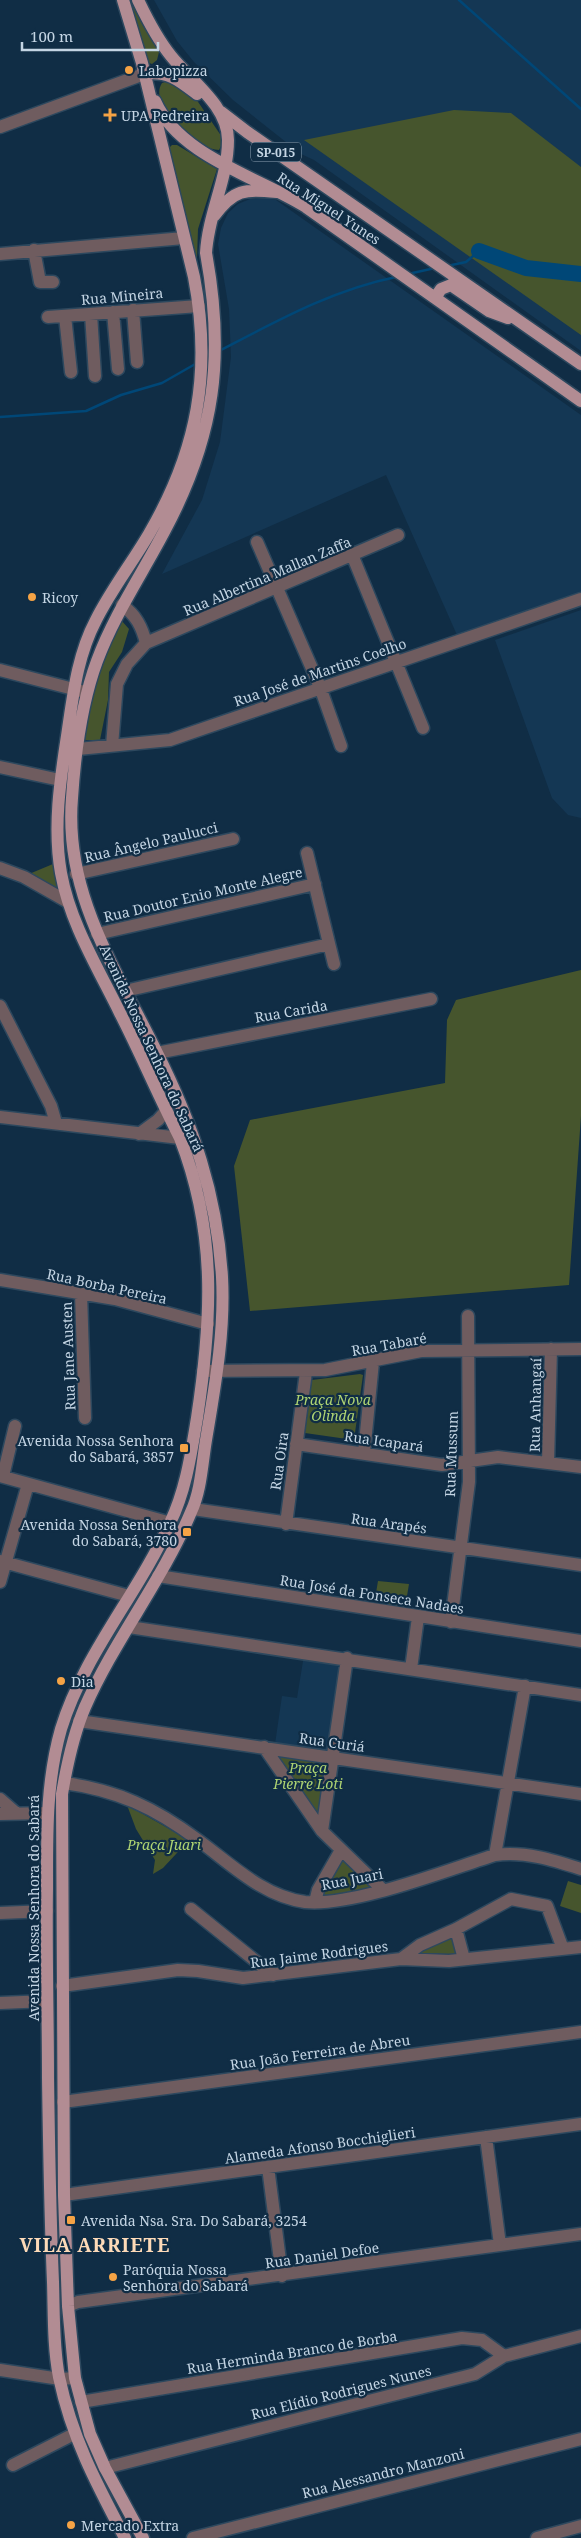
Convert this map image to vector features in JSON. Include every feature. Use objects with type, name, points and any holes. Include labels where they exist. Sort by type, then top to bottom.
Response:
[{"type":"main road","points":[[123,0],[144,74]]},
{"type":"main road","points":[[138,0],[163,45],[220,111]]},
{"type":"main road","name":"Rua Miguel Yunes","points":[[581,364],[247,132],[175,77],[156,72],[144,74],[160,111],[178,134],[194,147],[283,193],[581,400]]},
{"type":"main road","name":"Avenida Nossa Senhora do Sabará","points":[[143,2538],[105,2468],[90,2434],[75,2378],[68,2306],[64,2195],[61,1816],[64,1783],[79,1721],[96,1685],[158,1576],[193,1509],[217,1370],[223,1322],[222,1279],[212,1196],[204,1163],[157,1053],[98,934],[76,874],[71,819],[71,750],[74,688],[83,653],[95,620],[165,504],[186,450],[200,387],[203,353],[199,306],[144,74]]},
{"type":"main road","name":"Avenida Nossa Senhora do Sabará","points":[[125,2538],[90,2472],[74,2434],[56,2363],[49,2144],[46,1911],[47,1813],[53,1765],[65,1719],[101,1642],[171,1523],[189,1469],[208,1324],[209,1279],[198,1192],[180,1138],[68,902],[57,839],[60,780],[71,750],[98,657],[122,605],[184,492],[206,430],[212,400],[216,340],[206,253],[210,222],[226,164],[228,140],[220,111]]},
{"type":"main road","points":[[210,222],[226,200],[234,194],[264,191],[283,193]]},
{"type":"main road","points":[[435,298],[441,289],[451,285],[489,311],[525,324]]},
{"type":"main road","points":[[47,1875],[61,1874]]},
{"type":"main road","points":[[49,2144],[63,2144]]},
{"type":"street","points":[[0,127],[144,74]]},
{"type":"street","points":[[0,254],[184,238]]},
{"type":"street","points":[[34,250],[40,282],[53,282]]},
{"type":"street","name":"Rua Mineira","points":[[48,317],[199,306]]},
{"type":"street","points":[[133,310],[137,362]]},
{"type":"street","points":[[113,312],[118,369]]},
{"type":"street","points":[[91,314],[95,376]]},
{"type":"street","points":[[65,316],[71,372]]},
{"type":"street","name":"Rua Albertina Mallan Zaffa","points":[[146,644],[353,557],[398,536]]},
{"type":"street","points":[[257,542],[320,687],[341,746]]},
{"type":"street","points":[[353,557],[423,728]]},
{"type":"street","name":"Rua José de Martins Coelho","points":[[71,750],[170,740],[581,599]]},
{"type":"street","points":[[112,746],[116,684],[126,664],[146,644],[141,624],[122,605]]},
{"type":"street","points":[[0,670],[74,688],[87,693]]},
{"type":"street","points":[[0,768],[60,780]]},
{"type":"street","name":"Rua Ângelo Paulucci","points":[[76,874],[233,839]]},
{"type":"street","points":[[307,853],[334,964]]},
{"type":"street","points":[[0,868],[24,877],[68,902]]},
{"type":"street","name":"Rua Doutor Enio Monte Alegre","points":[[98,934],[315,884]]},
{"type":"street","points":[[125,991],[329,944]]},
{"type":"street","name":"Rua Carida","points":[[157,1053],[431,999]]},
{"type":"street","points":[[0,1006],[3,1018],[51,1106],[56,1123]]},
{"type":"street","points":[[139,1134],[158,1120],[166,1111]]},
{"type":"street","points":[[0,1117],[180,1138]]},
{"type":"street","name":"Rua Borba Pereira","points":[[0,1280],[115,1299],[208,1324]]},
{"type":"street","name":"Rua Jane Austen","points":[[81,1293],[85,1418]]},
{"type":"street","name":"Rua Mussum","points":[[451,1622],[468,1482],[468,1316]]},
{"type":"street","name":"Rua Anhangaí","points":[[548,1462],[551,1349]]},
{"type":"street","name":"Rua Tabaré","points":[[203,1370],[306,1372],[373,1362],[421,1351],[581,1349]]},
{"type":"street","points":[[364,1453],[373,1362]]},
{"type":"street","name":"Rua Oira","points":[[286,1524],[306,1372]]},
{"type":"street","points":[[15,1426],[1,1476],[171,1523]]},
{"type":"street","name":"Rua Icapará","points":[[296,1444],[442,1465],[498,1457],[581,1467]]},
{"type":"street","points":[[0,1582],[3,1561],[28,1484]]},
{"type":"street","name":"Rua Arapés","points":[[193,1509],[286,1524],[581,1565]]},
{"type":"street","points":[[3,1561],[129,1596]]},
{"type":"street","name":"Rua José da Fonseca Nadaes","points":[[158,1576],[581,1641]]},
{"type":"street","points":[[412,1668],[418,1617]]},
{"type":"street","points":[[129,1627],[347,1658],[581,1695]]},
{"type":"street","points":[[322,1831],[347,1658]]},
{"type":"street","points":[[496,1855],[525,1686]]},
{"type":"street","name":"Rua Curiá","points":[[79,1721],[581,1794]]},
{"type":"street","points":[[264,1747],[322,1831],[383,1890]]},
{"type":"street","name":"Rua Juari","points":[[64,1783],[107,1790],[128,1798],[196,1838],[271,1892],[297,1900],[315,1902],[352,1898],[496,1855],[526,1854],[581,1869]]},
{"type":"street","points":[[0,1799],[16,1813]]},
{"type":"street","points":[[0,1814],[47,1813]]},
{"type":"street","points":[[315,1902],[318,1890],[341,1850]]},
{"type":"street","points":[[401,1959],[420,1945],[456,1929],[506,1902],[518,1899],[547,1906],[563,1949]]},
{"type":"street","points":[[191,1909],[273,1975]]},
{"type":"street","points":[[0,1913],[46,1911]]},
{"type":"street","points":[[456,1929],[464,1959]]},
{"type":"street","name":"Rua Jaime Rodrigues","points":[[62,1986],[188,1970],[234,1978],[401,1959],[441,1961],[581,1947]]},
{"type":"street","points":[[0,2004],[47,2002]]},
{"type":"street","name":"Rua João Ferreira de Abreu","points":[[63,2102],[581,2032]]},
{"type":"street","name":"Alameda Afonso Bocchiglieri","points":[[64,2195],[581,2124]]},
{"type":"street","points":[[486,2137],[500,2246]]},
{"type":"street","points":[[268,2168],[282,2276]]},
{"type":"street","name":"Rua Daniel Defoe","points":[[68,2306],[78,2302],[282,2276],[581,2234]]},
{"type":"street","name":"Rua Elídio Rodrigues Nunes","points":[[105,2468],[474,2374],[504,2356],[581,2336]]},
{"type":"street","name":"Rua Herminda Branco de Borba","points":[[81,2402],[462,2338],[482,2340],[504,2356]]},
{"type":"street","points":[[0,2370],[60,2379],[75,2378]]},
{"type":"street","points":[[12,2465],[74,2434]]},
{"type":"street","name":"Rua Alessandro Manzoni","points":[[193,2538],[581,2439]]},
{"type":"street","points":[[537,2538],[581,2526]]},
{"type":"shaded area","points":[[154,0],[581,0],[581,351],[314,160],[301,154],[233,100],[194,62],[177,41]]},
{"type":"shaded area","points":[[267,198],[276,200],[581,415],[581,594],[457,635],[386,475],[162,574],[202,500],[220,442],[231,357],[229,309],[218,244],[221,228],[228,213],[238,204],[250,199]]},
{"type":"shaded area","points":[[581,610],[581,818],[568,815],[552,798],[495,640]]},
{"type":"shaded area","points":[[304,1655],[343,1661],[331,1754],[275,1744],[282,1696],[297,1698]]},
{"type":"green space","points":[[135,6],[159,52],[157,60],[152,64],[147,62],[132,8]]},
{"type":"green space","points":[[168,81],[194,96],[222,137],[222,144],[219,150],[199,143],[187,135],[168,114],[161,103],[159,92],[162,83]]},
{"type":"green space","points":[[454,110],[511,113],[581,167],[581,335],[304,140]]},
{"type":"green space","points":[[172,145],[177,145],[217,169],[198,229],[197,259],[194,259],[169,148]]},
{"type":"green space","points":[[121,620],[129,629],[122,652],[109,672],[108,700],[100,740],[82,740],[93,682]]},
{"type":"green space","points":[[53,864],[60,894],[29,874]]},
{"type":"green space","points":[[581,970],[581,1116],[569,1285],[250,1311],[234,1166],[250,1120],[445,1083],[447,1020],[456,1000]]},
{"type":"green space","name":"Praça Nova Olinda","points":[[363,1375],[354,1440],[305,1433],[312,1380]]},
{"type":"green space","points":[[378,1581],[409,1584],[405,1608],[374,1605]]},
{"type":"green space","name":"Praça Pierre Loti","points":[[271,1752],[329,1760],[318,1822]]},
{"type":"green space","name":"Praça Juari","points":[[127,1805],[189,1840],[163,1868],[153,1874],[155,1860],[136,1829]]},
{"type":"green space","points":[[342,1854],[376,1888],[319,1897],[334,1876]]},
{"type":"green space","points":[[568,1881],[581,1885],[581,1913],[560,1906]]},
{"type":"green space","points":[[454,1935],[458,1955],[413,1955]]},
{"type":"waterway","points":[[459,0],[581,109]]},
{"type":"waterway","points":[[447,266],[466,262],[479,251]]},
{"type":"waterway","points":[[479,251],[526,268],[581,274]]},
{"type":"waterway","points":[[408,274],[435,268]]},
{"type":"waterway","points":[[219,351],[327,298],[396,277]]},
{"type":"waterway","points":[[0,417],[86,411],[121,395],[162,383],[197,363]]},
{"type":"place","name":"Labopizza","points":[[129,70]]},
{"type":"place","name":"UPA Pedreira","points":[[110,115]]},
{"type":"place","name":"Ricoy","points":[[32,597]]},
{"type":"place","name":"Avenida Nossa Senhora do Sabará, 3857","points":[[184,1448]]},
{"type":"place","name":"Avenida Nossa Senhora do Sabará, 3780","points":[[187,1532]]},
{"type":"place","name":"Dia","points":[[61,1681]]},
{"type":"place","name":"Avenida Nsa. Sra. Do Sabará, 3254","points":[[71,2220]]},
{"type":"place","name":"Paróquia Nossa Senhora do Sabará","points":[[113,2277]]},
{"type":"place","name":"Mercado Extra","points":[[71,2525]]},
{"type":"district","name":"VILA ARRIETE","points":[[95,2245]]}]
